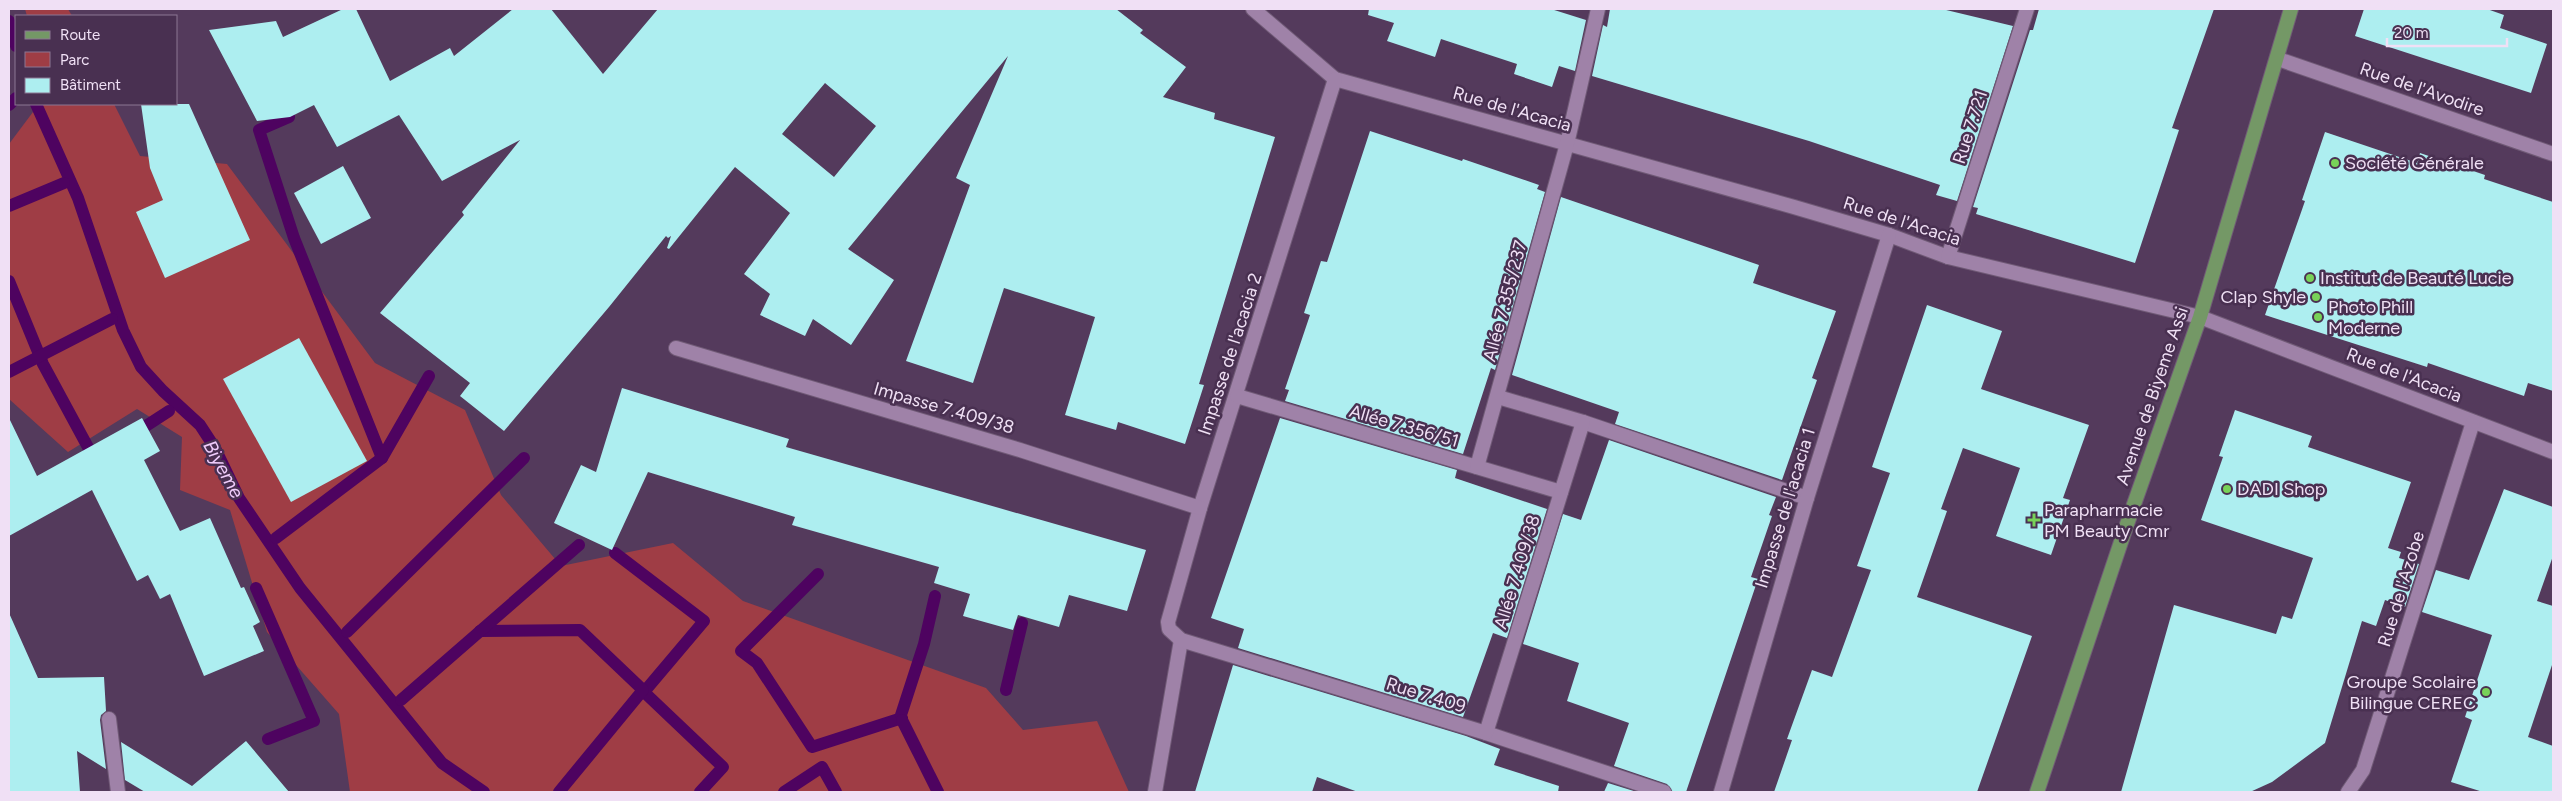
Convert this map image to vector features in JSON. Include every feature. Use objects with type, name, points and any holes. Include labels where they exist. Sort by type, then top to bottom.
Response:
[{"type":"main road","name":"Avenue de Biyeme Assi","points":[[2037,792],[2126,527],[2200,317],[2278,59],[2291,9]]},
{"type":"street","name":"Rue de l'Acacia","points":[[1253,9],[1336,79],[1889,235],[1948,257],[2200,317],[2553,452]]},
{"type":"street","name":"Allée 7.355/237","points":[[1477,468],[1567,144],[1598,9]]},
{"type":"street","name":"Rue 7.721","points":[[1948,257],[2027,9]]},
{"type":"street","name":"Rue de l'Avodire","points":[[2278,59],[2553,154]]},
{"type":"street","name":"Impasse de l'acacia 2","points":[[1179,639],[1169,629],[1168,622],[1200,508],[1336,79]]},
{"type":"street","name":"Impasse de l'acacia 1","points":[[1721,792],[1807,498],[1889,235]]},
{"type":"street","name":"Impasse 7.409/38","points":[[676,348],[1020,450],[1200,508]]},
{"type":"street","name":"Allée 7.356/51","points":[[1236,396],[1561,492]]},
{"type":"street","points":[[1498,397],[1582,422],[1807,498]]},
{"type":"street","name":"Allée 7.409/38","points":[[1486,733],[1582,422]]},
{"type":"street","name":"Rue de l'Azobe","points":[[2348,792],[2363,770],[2473,422]]},
{"type":"street","points":[[1155,792],[1179,639]]},
{"type":"street","name":"Rue 7.409","points":[[1179,639],[1486,733],[1664,792]]},
{"type":"street","points":[[109,719],[118,792]]},
{"type":"green space","points":[[25,9],[68,9],[71,15],[27,15]]},
{"type":"green space","points":[[38,105],[114,105],[140,156],[227,164],[375,363],[465,410],[501,495],[561,566],[673,543],[743,601],[986,688],[1023,730],[1097,721],[1129,792],[350,792],[339,714],[267,632],[230,510],[180,490],[182,437],[137,409],[68,452],[9,399],[9,144]]},
{"type":"building","points":[[343,9],[356,9],[390,81],[450,48],[454,56],[513,9],[551,9],[603,74],[658,9],[1116,9],[1143,30],[1140,33],[1186,67],[1163,97],[1215,113],[1214,119],[1275,137],[1199,384],[1204,385],[1185,444],[1118,422],[1116,430],[1065,415],[1095,317],[1004,288],[973,383],[906,361],[970,185],[956,178],[1008,56],[848,249],[894,280],[851,345],[813,319],[805,336],[760,315],[770,294],[744,274],[790,213],[735,167],[669,249],[667,248],[671,236],[668,238],[666,236],[609,307],[504,431],[460,396],[470,383],[380,313],[464,215],[462,212],[520,140],[442,181],[399,115],[337,147],[314,105],[290,117],[257,121],[209,30],[276,21],[283,37]],"holes":[[[825,83],[876,126],[834,177],[782,134]]]},
{"type":"building","points":[[1369,9],[1551,9],[1586,20],[1575,71],[1559,66],[1552,87],[1514,74],[1517,64],[1441,39],[1435,57],[1387,41],[1394,23],[1368,15]]},
{"type":"building","points":[[1610,9],[1942,9],[2013,26],[1957,201],[1936,195],[1940,185],[1809,141],[1592,76],[1603,25],[1607,27]]},
{"type":"building","points":[[2039,9],[2214,9],[2172,128],[2179,130],[2135,263],[1976,214],[1978,208],[1973,207],[2030,30],[2033,30]]},
{"type":"building","points":[[2364,9],[2487,9],[2504,15],[2500,28],[2547,44],[2531,93],[2355,36]]},
{"type":"building","points":[[189,104],[250,240],[165,278],[136,212],[163,200],[150,168],[141,105]]},
{"type":"building","points":[[1370,131],[1462,161],[1463,159],[1539,185],[1537,189],[1545,192],[1495,370],[1491,368],[1463,454],[1285,401],[1289,390],[1285,389],[1310,315],[1304,313],[1321,261],[1327,262]]},
{"type":"building","points":[[2325,132],[2417,163],[2420,153],[2485,175],[2484,179],[2553,202],[2553,391],[2528,383],[2524,396],[2428,363],[2427,367],[2265,315],[2305,201],[2302,200]]},
{"type":"building","points":[[343,166],[371,218],[321,244],[294,193]]},
{"type":"building","points":[[1561,197],[1759,265],[1753,283],[1836,311],[1812,378],[1817,380],[1782,480],[1615,424],[1619,412],[1512,375]]},
{"type":"building","points":[[1927,305],[2002,331],[1981,389],[2089,425],[2063,498],[2070,500],[2051,555],[1996,536],[2020,468],[1963,448],[1941,509],[1947,511],[1917,597],[2032,636],[1977,792],[1774,792],[1792,740],[1787,739],[1812,670],[1832,677],[1871,570],[1857,566],[1890,473],[1872,467]]},
{"type":"building","points":[[299,338],[367,461],[291,502],[223,379]]},
{"type":"building","points":[[622,388],[789,439],[786,447],[1146,550],[1127,611],[1069,595],[1059,627],[1018,615],[1013,630],[963,616],[970,594],[934,583],[939,567],[792,525],[795,517],[648,472],[612,550],[554,523],[581,465],[596,472]]},
{"type":"building","points":[[2235,410],[2312,436],[2308,447],[2411,482],[2388,548],[2401,552],[2399,558],[2419,564],[2405,607],[2385,600],[2376,626],[2362,621],[2325,743],[2272,782],[2250,792],[2121,792],[2174,605],[2276,634],[2282,616],[2292,619],[2313,558],[2201,520],[2223,457],[2219,456]]},
{"type":"building","points":[[9,418],[37,476],[142,418],[160,451],[144,460],[180,531],[210,518],[241,588],[244,587],[260,622],[253,626],[264,651],[204,676],[170,594],[160,599],[148,575],[137,581],[92,490],[9,536]]},
{"type":"building","points":[[1280,418],[1457,470],[1455,478],[1547,509],[1507,638],[1493,633],[1463,717],[1238,648],[1244,629],[1211,618]]},
{"type":"building","points":[[1609,440],[1776,497],[1769,515],[1772,516],[1751,577],[1758,579],[1686,792],[1673,792],[1667,784],[1614,766],[1629,723],[1567,701],[1579,663],[1523,644],[1563,514],[1581,520]]},
{"type":"building","name":"Groupe Scolaire Bilingue CEREC","points":[[2504,489],[2553,507],[2553,556],[2537,601],[2553,606],[2553,662],[2528,737],[2553,746],[2553,792],[2483,792],[2451,782],[2472,720],[2465,717],[2492,635],[2422,612],[2436,570],[2469,580]]},
{"type":"building","points":[[9,613],[38,678],[104,677],[106,711],[101,715],[100,720],[106,769],[77,751],[80,792],[9,792]]},
{"type":"building","points":[[1233,665],[1466,736],[1500,749],[1494,765],[1559,786],[1558,792],[1358,792],[1317,777],[1312,792],[1195,792]]},
{"type":"building","points":[[246,741],[289,792],[145,792],[125,780],[121,742],[192,786]]},
{"type":"building","points":[[1608,783],[1637,792],[1604,792]]},
{"type":"waterway","name":"Biyeme","points":[[9,21],[15,42]]},
{"type":"waterway","points":[[9,105],[15,99]]},
{"type":"waterway","name":"Biyeme","points":[[36,105],[78,198],[123,330],[141,367],[163,391],[200,425],[215,448],[239,498],[300,588],[442,763],[484,792]]},
{"type":"waterway","points":[[289,117],[259,130],[294,238],[382,458]]},
{"type":"waterway","points":[[9,206],[64,183]]},
{"type":"waterway","points":[[9,281],[43,364],[96,462]]},
{"type":"waterway","points":[[9,372],[112,319]]},
{"type":"waterway","points":[[276,538],[382,458],[429,376]]},
{"type":"waterway","points":[[132,435],[169,411]]},
{"type":"waterway","points":[[347,632],[524,458]]},
{"type":"waterway","points":[[401,700],[579,545]]},
{"type":"waterway","points":[[615,553],[704,621],[644,692],[723,767],[700,792]]},
{"type":"waterway","points":[[818,574],[741,651],[757,663],[812,747],[902,718]]},
{"type":"waterway","points":[[256,588],[314,721],[268,739]]},
{"type":"waterway","points":[[901,715],[924,644],[935,596]]},
{"type":"waterway","points":[[1006,690],[1022,623]]},
{"type":"waterway","points":[[480,631],[580,630],[643,690],[559,792]]},
{"type":"waterway","points":[[902,720],[938,792]]},
{"type":"waterway","points":[[784,792],[822,767],[836,792]]},
{"type":"place","name":"Société Générale","points":[[2335,163]]},
{"type":"place","name":"Institut de Beauté Lucie","points":[[2310,278]]},
{"type":"place","name":"Clap Shyle","points":[[2316,297]]},
{"type":"place","name":"Photo Phill Moderne","points":[[2318,317]]},
{"type":"place","name":"DADI Shop","points":[[2227,489]]},
{"type":"place","name":"Parapharmacie PM Beauty Cmr","points":[[2034,520]]},
{"type":"place","name":"Groupe Scolaire Bilingue CEREC","points":[[2486,692]]}]
